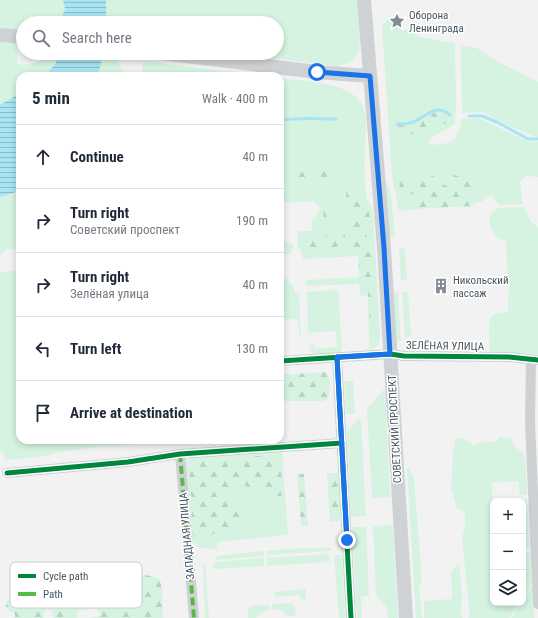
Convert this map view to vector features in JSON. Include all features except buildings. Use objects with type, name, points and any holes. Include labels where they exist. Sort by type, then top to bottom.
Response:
[{"type":"main road","name":"СОВЕТСКИЙ ПРОСПЕКТ","points":[[364,0],[384,248],[406,618]]},
{"type":"main road","points":[[0,36],[16,37]]},
{"type":"main road","points":[[217,60],[280,68],[370,76]]},
{"type":"street","name":"ЗЕЛЁНАЯ УЛИЦА","points":[[284,361],[390,354],[404,356],[509,357],[534,359]]},
{"type":"street","points":[[337,357],[351,618]]},
{"type":"street","points":[[534,359],[530,423],[538,604]]},
{"type":"street","points":[[7,473],[128,462],[180,454],[342,443]]},
{"type":"street","name":"ЗАПАДНАЯ УЛИЦА","points":[[180,454],[194,618]]},
{"type":"green space","points":[[0,0],[63,0],[65,9],[62,16],[16,16],[16,30],[0,29]]},
{"type":"green space","points":[[106,0],[357,0],[359,46],[356,57],[352,61],[337,66],[284,60],[284,16],[106,16]]},
{"type":"green space","points":[[387,15],[397,25],[414,34],[425,38],[455,43],[455,124],[430,139],[428,142],[429,145],[443,144],[453,140],[456,137],[462,118],[481,119],[527,141],[538,142],[538,177],[526,176],[520,182],[523,204],[499,205],[493,196],[487,197],[483,201],[474,203],[473,206],[470,200],[474,188],[464,179],[451,176],[451,186],[449,187],[440,183],[436,178],[410,177],[409,191],[413,195],[420,198],[421,203],[417,209],[399,211],[392,176],[382,27],[386,21]]},
{"type":"green space","points":[[0,42],[16,42],[17,64],[26,65],[40,60],[56,60],[56,63],[48,72],[16,72],[16,95],[0,105]]},
{"type":"green space","points":[[461,45],[477,48],[497,61],[538,82],[538,138],[511,127],[482,112],[462,113]]},
{"type":"green space","points":[[101,60],[117,60],[124,72],[99,72]]},
{"type":"green space","points":[[143,61],[231,72],[142,72]]},
{"type":"green space","points":[[284,78],[317,82],[342,89],[353,95],[361,102],[365,113],[366,191],[368,202],[373,209],[380,336],[379,344],[373,349],[369,350],[368,295],[360,296],[359,284],[306,286],[306,280],[359,277],[358,256],[303,259],[301,250],[298,247],[298,231],[312,231],[312,220],[320,211],[319,206],[315,204],[315,201],[284,203]]},
{"type":"green space","points":[[433,113],[448,113],[453,121],[436,126],[423,135],[398,132],[390,129],[392,125],[413,125]]},
{"type":"green space","points":[[320,169],[327,171],[328,176],[322,179],[284,182],[284,176]]},
{"type":"green space","points":[[452,174],[472,184],[473,190],[470,200],[473,206],[417,209],[421,203],[420,198],[401,189],[399,184],[400,176],[402,175],[413,178],[433,176],[440,183],[449,187],[451,186]]},
{"type":"green space","points":[[386,185],[388,185],[391,194],[395,237],[390,237]]},
{"type":"green space","points":[[350,186],[357,188],[360,187],[362,200],[369,207],[370,223],[366,229],[367,240],[371,249],[375,327],[374,334],[371,335],[368,290],[362,281],[358,251],[352,249],[351,247],[346,193]]},
{"type":"green space","points":[[16,192],[16,250],[7,249],[0,255],[0,197]]},
{"type":"green space","points":[[324,198],[329,235],[343,230],[345,243],[337,247],[310,249],[300,248],[303,242],[326,237],[322,199]]},
{"type":"green space","points":[[525,207],[529,218],[538,227],[538,354],[492,353],[490,351],[490,322],[493,314],[508,312],[509,278],[507,275],[506,240],[498,239],[490,226],[489,221],[492,213],[498,208]]},
{"type":"green space","points":[[284,240],[294,245],[291,254],[284,255]]},
{"type":"green space","points":[[399,248],[405,248],[407,280],[401,280]]},
{"type":"green space","points":[[16,270],[16,444],[130,445],[101,446],[54,453],[48,456],[5,460],[3,452],[0,452],[0,273]]},
{"type":"green space","points":[[284,278],[293,286],[295,293],[299,293],[301,333],[299,336],[298,319],[284,320]]},
{"type":"green space","points":[[338,290],[342,348],[341,353],[321,355],[311,352],[309,345],[314,344],[314,349],[337,347],[336,331],[308,333],[307,292]]},
{"type":"green space","points":[[398,292],[401,341],[396,341],[393,293]]},
{"type":"green space","points":[[402,292],[408,292],[411,335],[405,339]]},
{"type":"green space","points":[[325,372],[330,381],[328,398],[324,401],[284,401],[284,375]]},
{"type":"green space","points":[[344,381],[353,381],[355,414],[346,414]]},
{"type":"green space","points":[[385,388],[390,497],[372,498],[367,409]]},
{"type":"green space","points":[[358,419],[361,419],[366,516],[351,517],[347,432]]},
{"type":"green space","points":[[498,437],[512,438],[513,445],[525,455],[527,494],[520,495],[518,481],[492,483],[493,498],[490,498],[490,606],[517,606],[509,618],[468,618],[470,615],[462,538],[465,525],[465,515],[462,510],[457,508],[451,487],[453,452],[456,438],[464,438],[476,447],[476,443],[498,441]]},
{"type":"green space","points":[[282,450],[288,535],[217,542],[218,550],[197,547],[190,538],[184,464],[192,457]]},
{"type":"green space","points":[[255,456],[276,457],[283,482],[281,496],[266,496],[244,485],[230,489],[226,492],[227,497],[240,504],[246,512],[244,522],[235,527],[213,534],[206,541],[197,540],[192,532],[192,498],[189,489],[190,465],[204,460],[230,460]]},
{"type":"green space","points":[[407,468],[409,468],[414,477],[422,581],[419,586],[422,618],[416,618]]},
{"type":"green space","points":[[327,473],[338,473],[341,521],[330,522]]},
{"type":"green space","points":[[297,474],[304,474],[308,526],[301,526]]},
{"type":"green space","points":[[330,477],[334,477],[337,480],[339,510],[335,517],[332,517],[330,513]]},
{"type":"green space","points":[[527,499],[530,548],[526,548]]},
{"type":"green space","points":[[391,525],[393,527],[398,618],[388,618],[386,607],[376,596],[373,526]]},
{"type":"green space","points":[[352,527],[366,527],[369,596],[361,597],[362,618],[357,618]]},
{"type":"green space","points":[[300,548],[331,548],[331,551],[267,555],[267,551]]},
{"type":"green space","points":[[264,551],[264,556],[216,560],[215,558],[217,556]]},
{"type":"green space","points":[[526,552],[530,552],[532,584],[526,593]]},
{"type":"green space","points":[[329,554],[330,562],[267,566],[267,558]]},
{"type":"green space","points":[[334,555],[342,555],[345,618],[339,618]]},
{"type":"green space","points":[[264,558],[264,566],[214,569],[214,562]]},
{"type":"green space","points":[[203,564],[205,564],[209,618],[205,618]]},
{"type":"green space","points":[[459,564],[462,592],[461,616],[463,618],[424,618],[424,601],[452,599],[451,571]]},
{"type":"green space","points":[[142,574],[158,578],[160,581],[162,590],[163,618],[87,618],[101,616],[97,609],[91,608],[142,608]]},
{"type":"green space","points":[[531,588],[533,588],[534,618],[511,618],[519,606],[526,606],[526,596]]},
{"type":"green space","points":[[306,589],[306,600],[303,601],[299,595],[275,597],[275,592]]},
{"type":"green space","points":[[10,597],[10,608],[91,608],[88,610],[78,611],[77,618],[54,618],[51,611],[47,609],[43,613],[45,618],[15,618],[15,614],[6,608],[7,601]]},
{"type":"green space","points":[[291,603],[295,607],[296,616],[288,616],[282,611],[272,609],[272,604]]},
{"type":"green space","points":[[269,605],[270,609],[261,613],[256,618],[248,618],[248,611],[251,606]]},
{"type":"water","points":[[63,0],[106,0],[106,16],[62,16],[65,9]]},
{"type":"water","points":[[56,60],[102,60],[99,72],[48,72],[56,63]]},
{"type":"water","points":[[16,95],[16,192],[0,197],[0,105]]},
{"type":"waterway","points":[[397,124],[407,124],[429,113],[439,110],[450,115]]},
{"type":"waterway","points":[[469,116],[482,116],[497,122],[528,139],[538,139]]},
{"type":"waterway","points":[[284,120],[303,118],[336,119]]},
{"type":"marked path","points":[[180,454],[194,618]]},
{"type":"cycle path","points":[[284,361],[390,354],[404,356],[509,357],[538,360]]},
{"type":"cycle path","points":[[337,357],[351,618]]},
{"type":"cycle path","points":[[7,473],[128,462],[180,454],[342,443]]},
{"type":"place","name":"Оборона Ленинграда","points":[[397,21]]},
{"type":"place","name":"Никольский пассаж","points":[[441,286]]},
{"type":"route","points":[[317,72],[370,76],[384,248],[390,354],[337,357],[347,540]]}]
